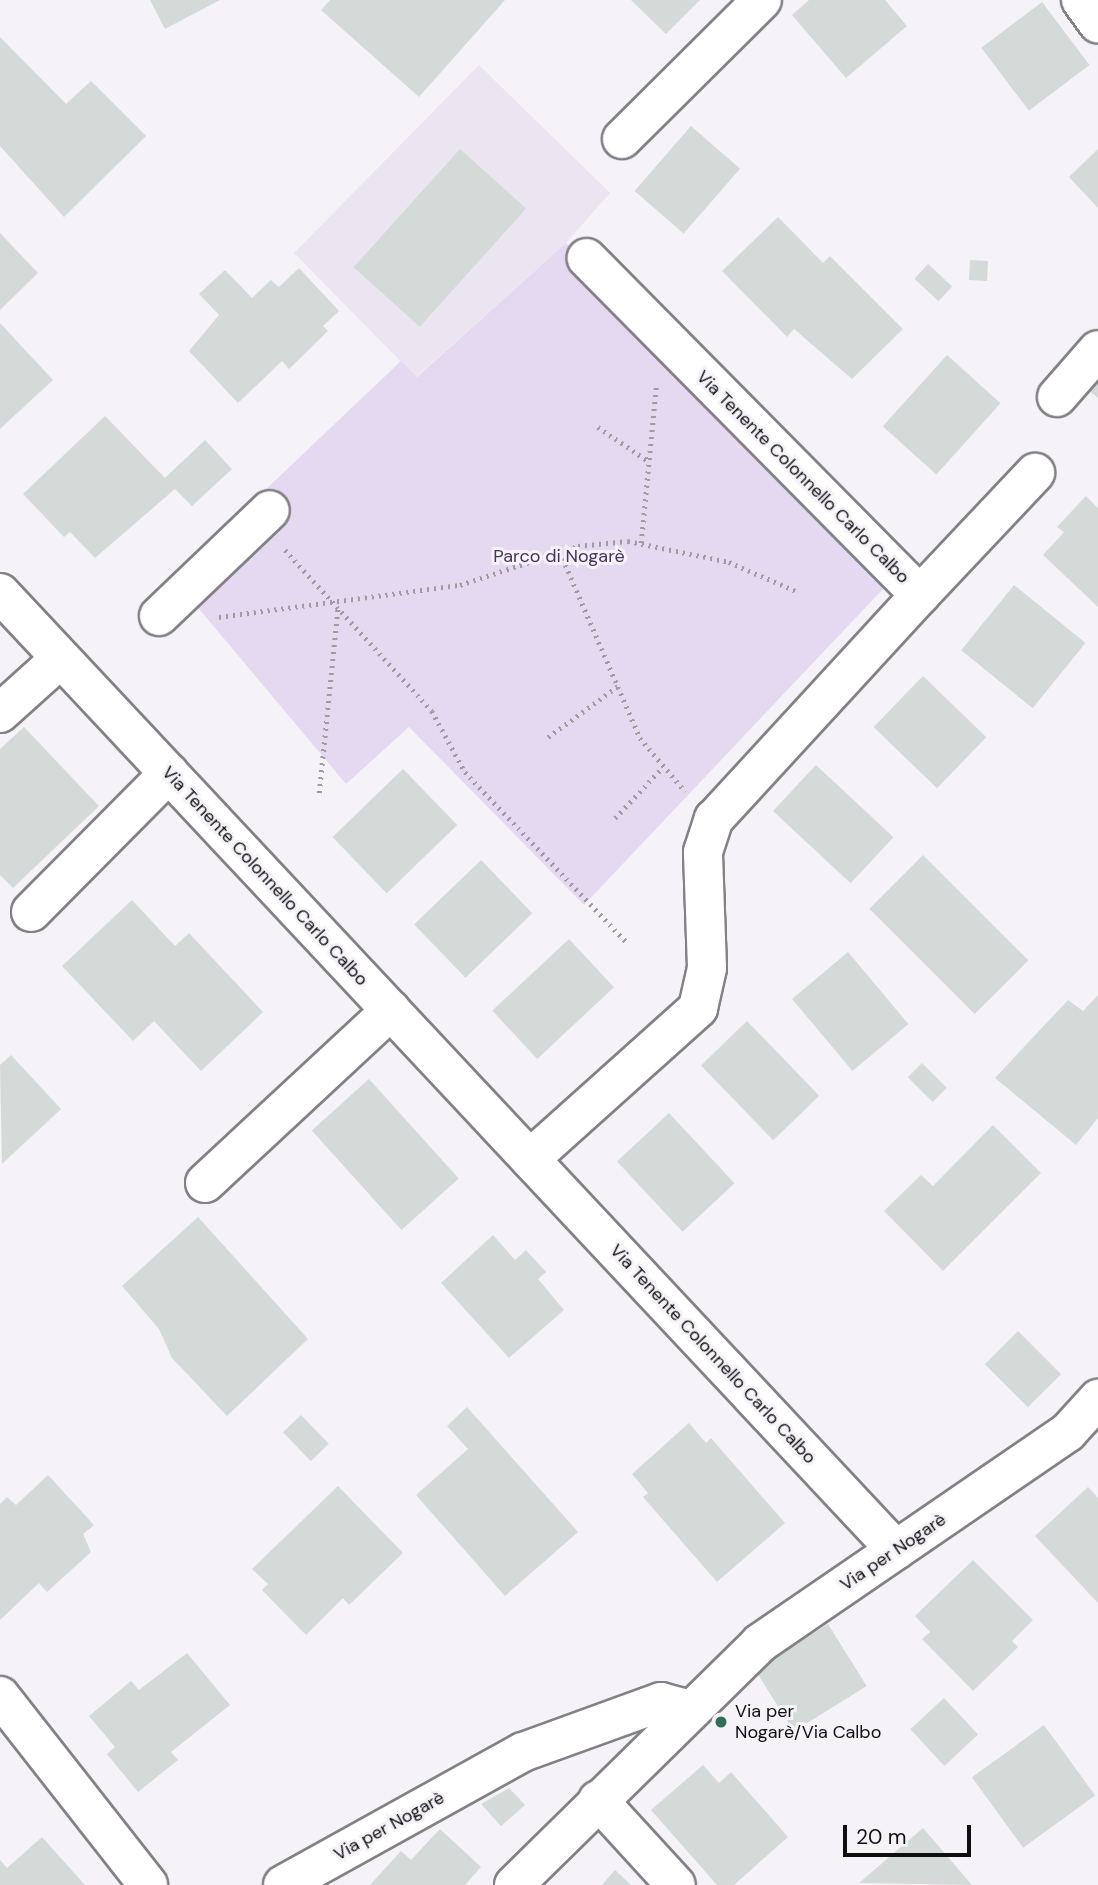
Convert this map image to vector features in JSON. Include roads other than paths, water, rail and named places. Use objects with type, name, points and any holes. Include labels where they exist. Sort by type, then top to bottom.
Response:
[{"type":"street","points":[[622,139],[762,0]]},
{"type":"street","points":[[1081,0],[1098,23]]},
{"type":"street","name":"Via Tenente Colonnello Carlo Calbo","points":[[530,1159],[698,1008],[707,968],[703,852],[714,819],[920,595],[586,258]]},
{"type":"street","points":[[1057,397],[1098,350]]},
{"type":"street","points":[[920,595],[1035,473]]},
{"type":"street","points":[[159,615],[263,516]]},
{"type":"street","name":"Via Tenente Colonnello Carlo Calbo","points":[[0,593],[896,1550]]},
{"type":"street","points":[[0,713],[61,658]]},
{"type":"street","points":[[31,912],[169,772]]},
{"type":"street","points":[[205,1182],[391,1010]]},
{"type":"street","name":"Via per Nogarè","points":[[514,1885],[760,1643],[1068,1432],[1098,1399]]},
{"type":"street","points":[[0,1696],[148,1885]]},
{"type":"street","name":"Via per Nogarè","points":[[283,1885],[523,1752],[662,1702],[691,1710]]},
{"type":"street","points":[[598,1800],[676,1885]]},
{"type":"place","name":"Via per Nogarè/Via Calbo","points":[[721,1722]]},
{"type":"park label","name":"Parco di Nogarè","points":[[559,556]]}]
